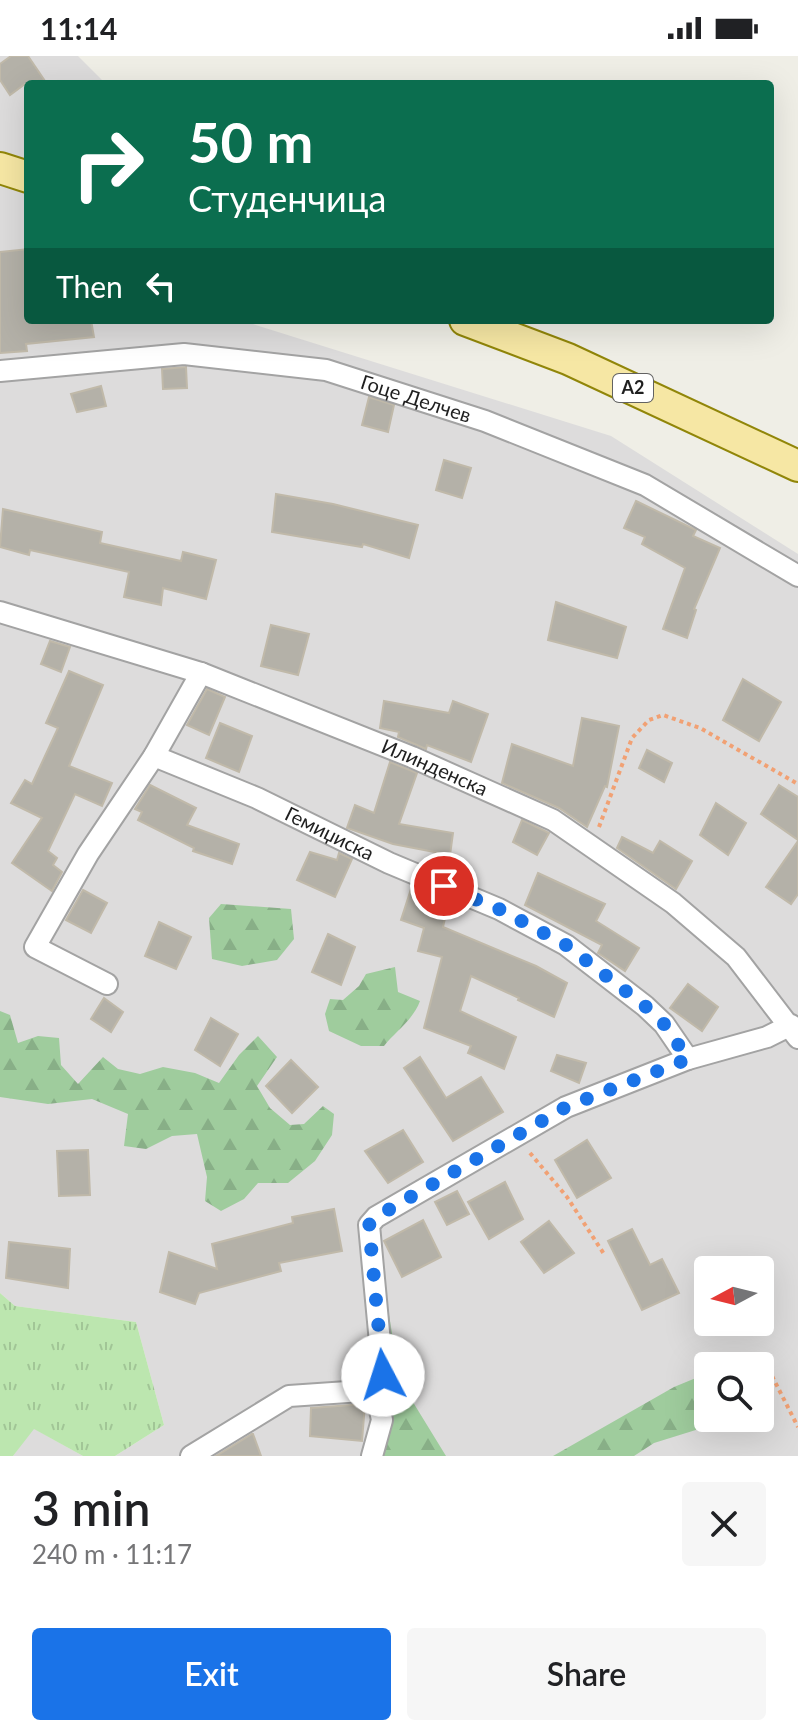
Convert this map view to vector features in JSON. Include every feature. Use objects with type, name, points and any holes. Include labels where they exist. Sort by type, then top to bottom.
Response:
[{"type":"main road","points":[[0,168],[24,176]]},
{"type":"main road","name":"A2","points":[[476,324],[568,359],[798,466]]},
{"type":"street","name":"Гоце Делчев","points":[[0,371],[184,354],[326,370],[485,421],[645,485],[798,576]]},
{"type":"street","name":"Илинденска","points":[[0,612],[201,673],[412,757],[553,820],[673,903],[736,957],[794,1032]]},
{"type":"street","points":[[107,984],[35,947],[88,854],[154,756],[201,673]]},
{"type":"street","name":"Гемиџиска","points":[[154,756],[257,798],[389,863],[499,909],[566,945],[645,1006],[664,1024],[688,1059]]},
{"type":"street","points":[[191,1456],[289,1396],[362,1391],[375,1386],[383,1375],[369,1225],[376,1217],[566,1107],[688,1059],[794,1032]]},
{"type":"street","points":[[372,1456],[382,1420],[375,1386]]},
{"type":"path","points":[[592,847],[632,738],[649,720],[663,715],[700,728],[798,784]]},
{"type":"path","points":[[516,1136],[567,1197],[604,1254]]},
{"type":"path","points":[[774,1380],[798,1427]]},
{"type":"shaded area","points":[[0,56],[78,56],[102,80],[24,80],[24,324],[253,324],[611,436],[798,554],[798,1456],[115,1456],[164,1425],[136,1322],[15,1306],[0,1293]]},
{"type":"shaded area","points":[[33,1428],[83,1456],[13,1456]]},
{"type":"green space","points":[[221,904],[291,909],[294,939],[277,960],[242,966],[212,959],[209,918]]},
{"type":"green space","points":[[395,967],[398,992],[420,1001],[409,1020],[384,1046],[361,1046],[329,1031],[325,1014],[330,999],[343,1000],[359,986],[366,974]]},
{"type":"green space","points":[[0,1011],[10,1015],[18,1043],[38,1036],[59,1038],[61,1065],[78,1084],[103,1057],[118,1069],[140,1074],[163,1067],[195,1073],[219,1083],[239,1055],[258,1036],[277,1057],[257,1086],[270,1108],[290,1125],[304,1124],[323,1106],[334,1114],[332,1135],[315,1161],[288,1183],[258,1183],[244,1199],[221,1211],[205,1201],[207,1177],[197,1134],[172,1136],[146,1149],[124,1146],[128,1114],[92,1099],[48,1104],[0,1097]]},
{"type":"green space","points":[[0,1293],[15,1306],[136,1322],[164,1425],[115,1456],[83,1456],[34,1429],[13,1456],[0,1456]]},
{"type":"green space","points":[[388,1309],[400,1381],[446,1456],[383,1456]]},
{"type":"green space","points":[[694,1379],[694,1431],[654,1443],[634,1456],[553,1456]]},
{"type":"building","points":[[11,56],[28,56],[44,80],[24,80],[24,85],[10,95],[0,80],[0,64]]},
{"type":"building","points":[[24,249],[24,324],[92,324],[94,337],[26,344],[27,351],[0,353],[0,252]]},
{"type":"building","points":[[186,367],[187,388],[163,389],[162,369]]},
{"type":"building","points":[[101,386],[106,406],[77,412],[71,394]]},
{"type":"building","points":[[369,397],[394,405],[388,432],[362,425]]},
{"type":"building","points":[[444,460],[471,468],[462,498],[436,490]]},
{"type":"building","points":[[276,494],[418,525],[409,558],[363,544],[362,547],[272,532]]},
{"type":"building","points":[[636,501],[696,530],[693,536],[720,548],[694,609],[687,638],[663,629],[685,568],[642,544],[645,537],[624,528]]},
{"type":"building","points":[[3,509],[102,532],[100,543],[181,561],[183,552],[216,560],[206,599],[163,588],[161,605],[124,597],[129,572],[30,550],[29,555],[0,547]]},
{"type":"building","points":[[556,602],[626,627],[617,658],[548,640]]},
{"type":"building","points":[[271,625],[309,634],[298,675],[261,666]]},
{"type":"building","points":[[50,641],[70,647],[61,672],[41,664]]},
{"type":"building","points":[[69,671],[103,685],[69,766],[112,783],[102,806],[75,794],[48,851],[57,858],[53,865],[62,872],[52,891],[12,863],[42,818],[11,803],[25,780],[32,784],[58,728],[46,723]]},
{"type":"building","points":[[743,679],[781,702],[759,741],[723,720]]},
{"type":"building","points":[[207,689],[225,697],[209,735],[187,725]]},
{"type":"building","points":[[384,701],[449,713],[453,701],[488,714],[471,762],[427,745],[426,749],[398,737],[399,732],[380,728]]},
{"type":"building","points":[[582,718],[619,726],[607,787],[587,827],[559,808],[502,783],[512,744],[573,766]]},
{"type":"building","points":[[220,723],[252,736],[239,772],[206,758]]},
{"type":"building","points":[[647,750],[672,763],[664,782],[639,768]]},
{"type":"building","points":[[390,762],[417,773],[399,824],[453,833],[450,855],[393,844],[347,828],[355,805],[374,813]]},
{"type":"building","points":[[150,785],[196,808],[187,825],[239,844],[232,864],[193,851],[194,848],[138,820],[142,812],[135,809]]},
{"type":"building","points":[[779,785],[798,797],[798,840],[761,814]]},
{"type":"building","points":[[716,803],[746,823],[728,855],[700,835]]},
{"type":"building","points":[[522,820],[549,833],[537,855],[513,842]]},
{"type":"building","points":[[622,837],[653,853],[660,841],[692,861],[676,889],[617,848]]},
{"type":"building","points":[[798,841],[798,894],[791,904],[766,887]]},
{"type":"building","points":[[310,852],[337,860],[339,853],[352,859],[335,897],[297,880]]},
{"type":"building","points":[[538,873],[605,904],[596,921],[639,948],[625,971],[598,953],[602,945],[525,905]]},
{"type":"building","points":[[412,886],[431,895],[426,908],[446,914],[443,927],[536,966],[567,983],[554,1017],[471,976],[460,1011],[516,1037],[504,1069],[468,1053],[471,1046],[424,1028],[442,957],[418,951],[424,928],[401,920]]},
{"type":"building","points":[[83,890],[107,903],[91,933],[66,920]]},
{"type":"building","points":[[159,922],[191,937],[176,969],[145,956]]},
{"type":"building","points":[[328,934],[355,947],[341,985],[312,972]]},
{"type":"building","points":[[688,984],[718,1007],[702,1031],[670,1008]]},
{"type":"building","points":[[104,998],[123,1012],[111,1032],[91,1019]]},
{"type":"building","points":[[211,1018],[238,1034],[220,1066],[195,1050]]},
{"type":"building","points":[[557,1055],[586,1063],[579,1083],[551,1071]]},
{"type":"building","points":[[420,1057],[446,1098],[481,1077],[503,1112],[453,1141],[404,1068]]},
{"type":"building","points":[[291,1060],[318,1087],[292,1113],[266,1086]]},
{"type":"building","points":[[403,1130],[423,1162],[388,1183],[365,1151]]},
{"type":"building","points":[[587,1140],[611,1178],[577,1198],[555,1160]]},
{"type":"building","points":[[88,1150],[90,1195],[59,1196],[57,1151]]},
{"type":"building","points":[[505,1182],[523,1219],[489,1239],[468,1202]]},
{"type":"building","points":[[457,1191],[469,1214],[447,1225],[435,1202]]},
{"type":"building","points":[[334,1209],[342,1251],[279,1263],[281,1271],[199,1293],[195,1304],[160,1292],[169,1252],[217,1269],[212,1244],[293,1223],[292,1217]]},
{"type":"building","points":[[423,1220],[441,1257],[402,1277],[384,1241]]},
{"type":"building","points":[[549,1221],[574,1253],[544,1273],[521,1242]]},
{"type":"building","points":[[632,1229],[650,1265],[662,1259],[679,1293],[642,1310],[608,1241]]},
{"type":"building","points":[[9,1242],[70,1249],[68,1288],[6,1278]]},
{"type":"building","points":[[365,1404],[362,1441],[310,1436],[311,1408]]},
{"type":"building","points":[[252,1434],[261,1456],[216,1456]]},
{"type":"route","points":[[383,1375],[369,1225],[376,1217],[566,1107],[688,1059],[664,1024],[645,1006],[566,945],[499,909],[444,886]]}]
